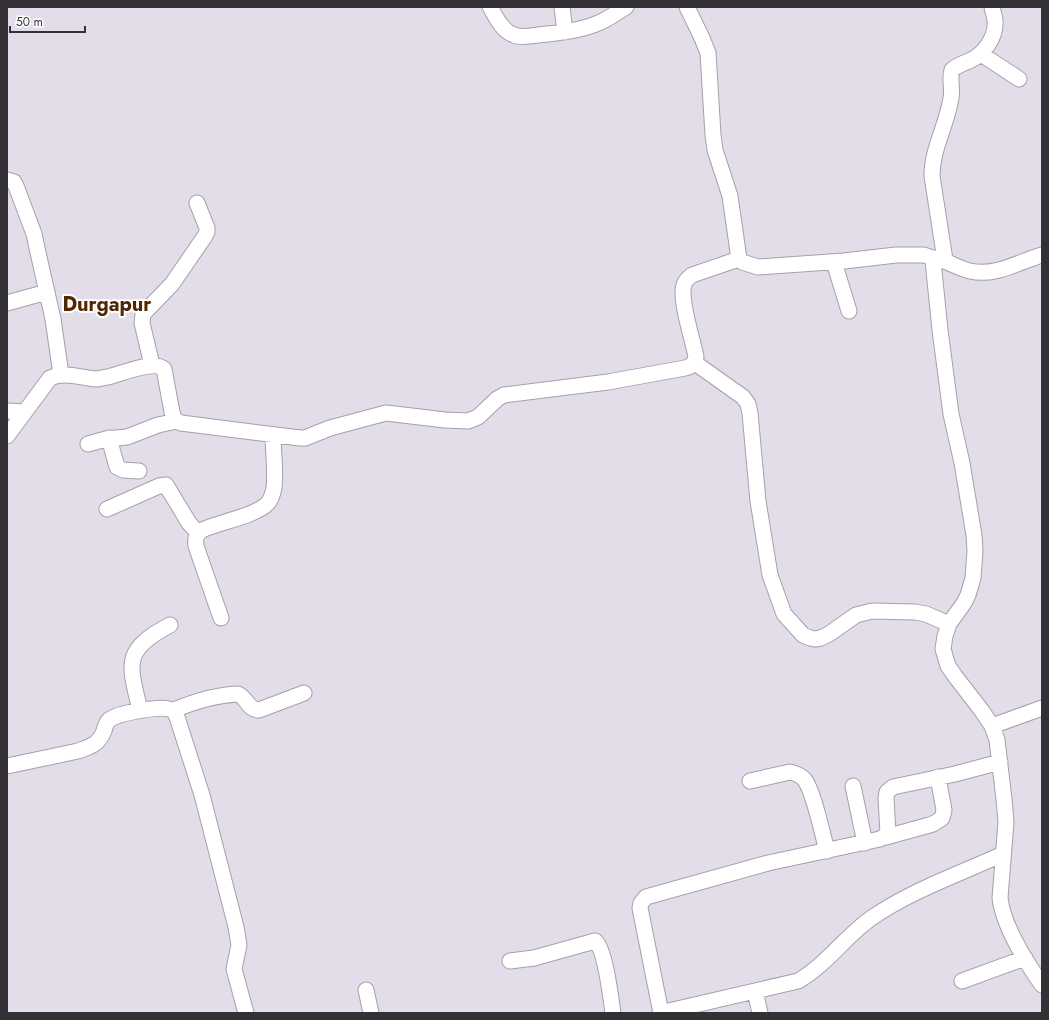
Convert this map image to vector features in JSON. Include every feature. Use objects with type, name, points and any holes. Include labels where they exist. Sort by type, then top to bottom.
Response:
[{"type":"street","points":[[490,7],[502,26],[514,35],[521,37],[565,32],[596,24],[626,7]]},
{"type":"street","points":[[562,7],[565,32]]},
{"type":"street","points":[[687,7],[708,53],[715,150],[730,196],[739,259],[742,262],[758,267],[834,262],[896,255],[924,255],[944,260],[969,271],[988,272],[1004,269],[1042,256]]},
{"type":"street","points":[[944,260],[932,176],[932,166],[951,99],[952,70],[981,54],[987,47],[995,22],[992,7]]},
{"type":"street","points":[[981,54],[1019,79]]},
{"type":"street","points":[[7,180],[14,182],[22,198],[34,234],[53,319],[61,375]]},
{"type":"street","points":[[152,365],[142,323],[143,314],[172,284],[207,232],[207,228],[197,203]]},
{"type":"street","points":[[930,257],[933,261],[935,269],[940,330],[951,414],[962,463],[974,535],[975,551],[972,578],[968,595],[949,624],[943,649],[948,666],[992,726],[997,740],[1006,822],[1000,898],[1002,910],[1025,958],[1042,985]]},
{"type":"street","points":[[695,363],[696,357],[683,300],[684,285],[687,279],[692,275],[739,259]]},
{"type":"street","points":[[834,262],[849,311]]},
{"type":"street","points":[[7,302],[47,292]]},
{"type":"street","points":[[695,363],[744,397],[748,404],[752,429],[758,501],[770,575],[784,614],[803,635],[815,639],[822,638],[856,615],[872,611],[915,612],[926,614],[949,624]]},
{"type":"street","points":[[88,444],[109,438],[127,436],[158,425],[177,421],[202,426],[305,438],[330,428],[386,413],[468,421],[478,417],[497,399],[504,395],[608,382],[685,368],[695,363]]},
{"type":"street","points":[[8,432],[50,378],[61,375],[100,378],[152,365],[161,366],[164,369],[172,412],[177,421]]},
{"type":"street","points":[[7,411],[24,412]]},
{"type":"street","points":[[221,618],[196,546],[195,539],[198,533],[209,527],[261,508],[268,503],[274,488],[273,435]]},
{"type":"street","points":[[109,438],[117,466],[123,470],[138,471]]},
{"type":"street","points":[[107,509],[159,486],[166,486],[189,523],[198,533]]},
{"type":"street","points":[[140,710],[131,670],[134,654],[146,639],[170,625]]},
{"type":"street","points":[[7,766],[78,751],[89,747],[96,744],[100,739],[106,724],[111,718],[140,710],[168,708],[174,710],[189,704],[238,694],[252,708],[259,710],[304,693]]},
{"type":"street","points":[[992,726],[1042,708]]},
{"type":"street","points":[[174,710],[178,717],[202,795],[236,927],[238,945],[234,969],[246,1013]]},
{"type":"street","points":[[886,837],[889,830],[886,798],[889,789],[1000,762]]},
{"type":"street","points":[[750,781],[790,772],[804,779],[817,813],[827,851]]},
{"type":"street","points":[[938,777],[944,810],[942,818],[933,824],[865,843],[768,863],[653,894],[642,900],[640,908],[660,1013],[755,991],[805,977],[816,969],[856,930],[888,908],[914,894],[1003,854]]},
{"type":"street","points":[[853,786],[865,843]]},
{"type":"street","points":[[510,961],[534,958],[595,941],[599,947],[604,962],[613,1013]]},
{"type":"street","points":[[962,981],[1025,958]]},
{"type":"street","points":[[366,990],[371,1013]]},
{"type":"street","points":[[755,991],[760,1013]]},
{"type":"district","name":"Durgapur","points":[[107,304]]}]
